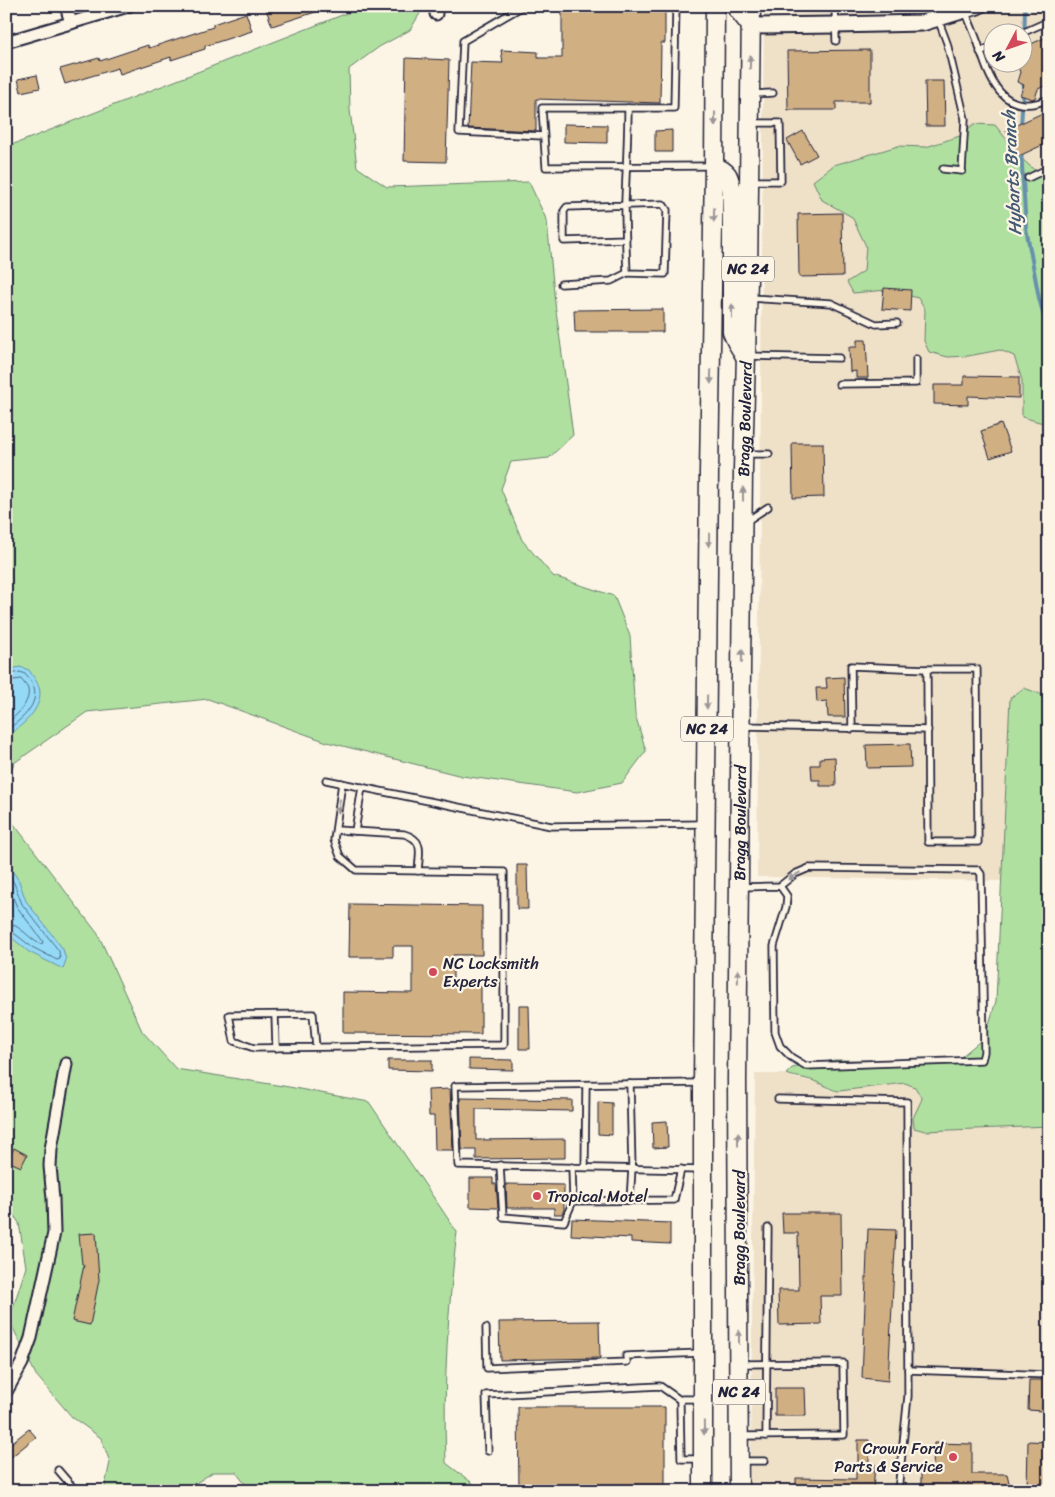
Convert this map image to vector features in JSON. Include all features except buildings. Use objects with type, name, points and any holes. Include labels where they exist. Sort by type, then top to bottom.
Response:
[{"type":"main road","name":"Bragg Boulevard","points":[[702,1487],[703,1083],[714,166],[714,6]]},
{"type":"main road","points":[[735,6],[751,26]]},
{"type":"main road","name":"Bragg Boulevard","points":[[738,1491],[737,1080],[751,6]]},
{"type":"main road","points":[[714,166],[730,176],[732,191],[732,332],[746,356]]},
{"type":"street","points":[[66,6],[72,23]]},
{"type":"street","points":[[6,42],[128,6]]},
{"type":"street","points":[[751,26],[836,33],[915,23],[971,8]]},
{"type":"street","points":[[6,1392],[22,1363],[31,1338],[54,1233],[50,1166],[51,1149],[66,1064]]},
{"type":"lane","points":[[523,6],[463,41],[459,132],[543,136]]},
{"type":"lane","points":[[676,6],[674,108],[542,108],[546,167],[714,166]]},
{"type":"lane","points":[[835,6],[836,33]]},
{"type":"lane","points":[[971,8],[980,52],[993,83],[1000,94],[1011,101],[1026,106],[1049,99]]},
{"type":"lane","points":[[938,18],[948,43],[965,118],[962,170],[943,169]]},
{"type":"lane","points":[[1032,29],[1049,21]]},
{"type":"lane","points":[[750,94],[773,92]]},
{"type":"lane","points":[[627,273],[625,205],[628,108]]},
{"type":"lane","points":[[748,181],[781,180],[780,123],[749,123]]},
{"type":"lane","points":[[1028,178],[1049,168]]},
{"type":"lane","points":[[561,284],[611,281],[627,273],[665,274],[667,210],[663,204],[567,206],[564,211],[564,241],[626,240]]},
{"type":"lane","points":[[747,298],[831,302],[876,324],[897,323]]},
{"type":"lane","points":[[746,356],[839,358]]},
{"type":"lane","points":[[839,384],[916,383],[916,359]]},
{"type":"lane","points":[[744,454],[769,454]]},
{"type":"lane","points":[[743,523],[768,507]]},
{"type":"lane","points":[[852,729],[851,666],[977,669],[978,842],[928,842],[927,669]]},
{"type":"lane","points":[[741,726],[928,730]]},
{"type":"lane","points":[[326,780],[551,826],[706,824]]},
{"type":"lane","points":[[316,1047],[313,1014],[229,1015],[234,1041],[254,1048],[504,1045],[504,872],[356,870],[340,856],[334,840],[342,783]]},
{"type":"lane","points":[[355,831],[362,787]]},
{"type":"lane","points":[[336,830],[413,836],[418,841],[418,871]]},
{"type":"lane","points":[[739,888],[780,886],[795,874],[809,868],[978,870],[981,874],[984,1052],[982,1060],[806,1066],[791,1057],[780,1046],[775,1032],[774,946],[786,907],[787,896],[780,886]]},
{"type":"lane","points":[[275,1015],[276,1048]]},
{"type":"lane","points":[[703,1083],[455,1086],[458,1165],[703,1170]]},
{"type":"lane","points":[[630,1084],[632,1168],[630,1201]]},
{"type":"lane","points":[[585,1167],[586,1085]]},
{"type":"lane","points":[[778,1099],[907,1102],[908,1396],[898,1491]]},
{"type":"lane","points":[[500,1165],[503,1217],[564,1222],[573,1201],[572,1167]]},
{"type":"lane","points":[[573,1201],[674,1200],[681,1169]]},
{"type":"lane","points":[[766,1436],[768,1228]]},
{"type":"lane","points":[[486,1328],[486,1368],[627,1362],[626,1356],[703,1353]]},
{"type":"lane","points":[[739,1364],[843,1363],[844,1435],[739,1436]]},
{"type":"lane","points":[[908,1370],[1049,1375]]},
{"type":"lane","points":[[488,1451],[486,1395],[660,1386],[680,1400],[703,1398]]},
{"type":"lane","points":[[680,1400],[681,1459],[703,1459]]},
{"type":"lane","points":[[739,1461],[765,1461]]},
{"type":"lane","points":[[58,1470],[76,1491]]},
{"type":"shaded area","points":[[764,6],[1049,6],[1049,695],[1046,696],[1024,688],[1010,698],[1002,881],[757,877]]},
{"type":"shaded area","points":[[755,1074],[786,1074],[795,1078],[819,1082],[829,1090],[839,1091],[905,1083],[915,1087],[922,1099],[913,1118],[925,1131],[1049,1126],[1049,1491],[750,1491]]},
{"type":"green space","points":[[365,6],[419,6],[422,10],[410,30],[379,47],[349,69],[350,110],[357,167],[387,187],[529,182],[547,221],[555,303],[573,435],[549,458],[511,462],[501,489],[522,540],[553,576],[614,596],[630,636],[635,714],[646,751],[622,783],[577,792],[462,776],[327,742],[208,699],[87,712],[14,763],[6,782],[6,146]]},
{"type":"green space","points":[[974,124],[995,125],[1022,159],[1049,183],[1049,420],[1043,423],[1022,417],[1022,380],[1014,356],[1000,350],[968,356],[948,357],[929,352],[924,341],[925,310],[918,298],[887,290],[853,293],[847,282],[864,271],[866,246],[852,217],[822,200],[813,181],[834,165],[898,146],[926,147],[960,136]]},
{"type":"green space","points":[[1024,688],[1046,696],[1049,695],[1049,1126],[925,1131],[914,1128],[913,1118],[922,1099],[915,1087],[905,1083],[839,1091],[811,1080],[786,1074],[792,1068],[835,1060],[956,1061],[985,1037],[996,1001],[1010,698]]},
{"type":"green space","points":[[6,809],[7,815],[98,934],[142,1031],[176,1069],[369,1102],[457,1232],[447,1347],[446,1463],[483,1491],[250,1491],[236,1472],[213,1472],[184,1491],[104,1491],[110,1462],[101,1438],[72,1417],[36,1375],[9,1320],[26,1267],[19,1223],[6,1203]]},
{"type":"water","points":[[20,667],[29,670],[37,683],[40,694],[39,702],[31,716],[6,736],[6,670]]},
{"type":"water","points":[[6,861],[19,881],[26,901],[63,949],[66,960],[63,969],[29,952],[6,933]]},
{"type":"waterway","name":"Hybarts Branch","points":[[1025,6],[1025,22]]},
{"type":"waterway","name":"Hybarts Branch","points":[[1021,126],[1024,80]]},
{"type":"waterway","name":"Hybarts Branch","points":[[1021,150],[1026,228],[1039,298],[1049,335]]},
{"type":"place","name":"NC Locksmith Experts","points":[[433,972]]},
{"type":"place","name":"Tropical Motel","points":[[537,1196]]},
{"type":"place","name":"Crown Ford Parts & Service","points":[[953,1457]]}]
